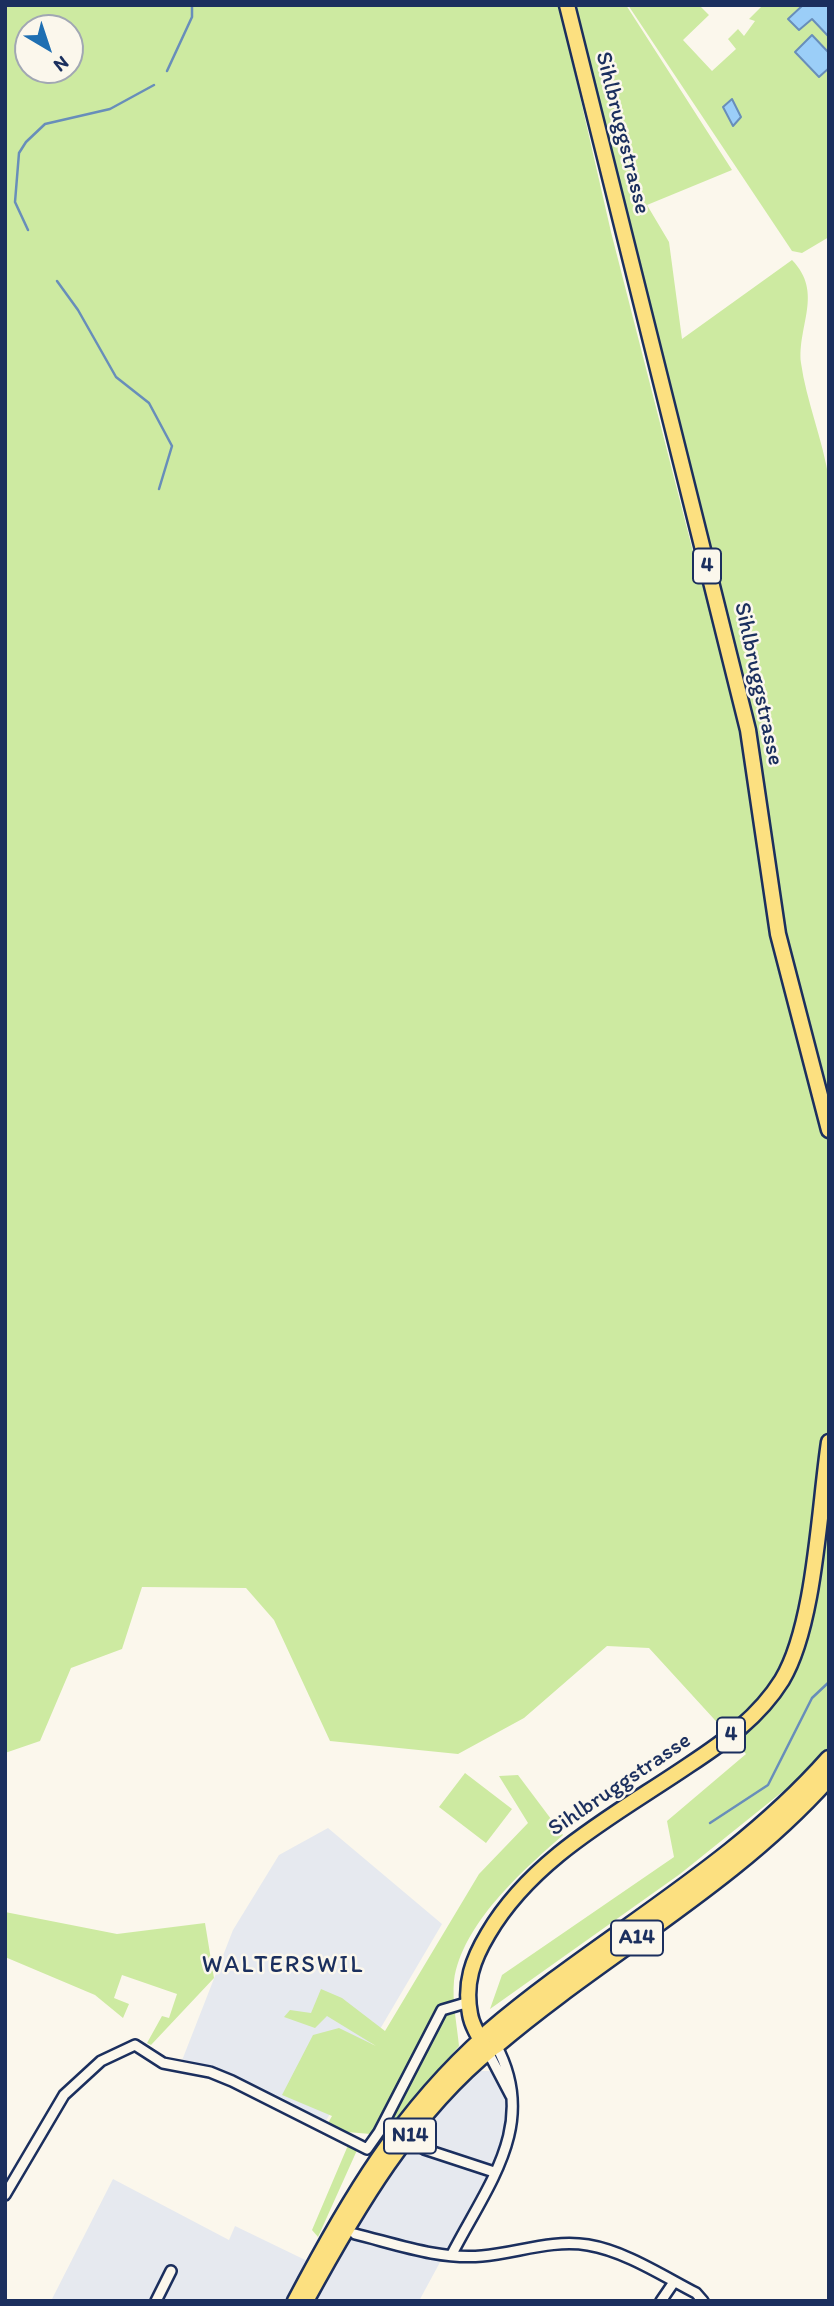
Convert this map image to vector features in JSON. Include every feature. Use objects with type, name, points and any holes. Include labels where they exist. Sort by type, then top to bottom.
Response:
[{"type":"highway","name":"A14","points":[[488,2042],[547,1986],[723,1859],[774,1816],[829,1759]]},
{"type":"highway","name":"A14","points":[[488,2042],[558,1995],[724,1874],[777,1830],[829,1777]]},
{"type":"main road","name":"Sihlbruggstrasse","points":[[567,5],[748,730],[778,934],[829,1130]]},
{"type":"main road","name":"Sihlbruggstrasse","points":[[469,2002],[468,1981],[477,1953],[524,1886],[563,1850],[742,1726],[782,1679],[799,1636],[806,1608],[829,1443]]},
{"type":"main road","points":[[469,2002],[488,2042]]},
{"type":"main road","name":"N14","points":[[295,2301],[333,2227],[373,2164],[438,2081],[488,2042]]},
{"type":"main road","name":"N14","points":[[306,2301],[398,2151],[488,2042]]},
{"type":"street","points":[[5,2195],[64,2095],[101,2061],[135,2045],[163,2063],[210,2072],[232,2081],[368,2149],[442,2010],[469,2002]]},
{"type":"street","points":[[452,2254],[510,2137],[513,2101],[510,2073],[488,2042]]},
{"type":"street","points":[[424,2149],[494,2172]]},
{"type":"street","points":[[355,2234],[433,2253],[481,2257],[563,2243],[590,2245],[619,2255],[674,2282],[703,2301]]},
{"type":"street","points":[[156,2301],[171,2271]]},
{"type":"street","points":[[662,2301],[674,2282]]},
{"type":"shaded area","points":[[328,1828],[442,1924],[324,2124],[181,2063],[233,1930],[279,1855]]},
{"type":"shaded area","points":[[481,2071],[491,2071],[500,2082],[507,2108],[505,2133],[498,2155],[419,2301],[51,2301],[113,2179],[229,2240],[235,2226],[328,2271],[410,2147],[446,2104]]},
{"type":"green space","points":[[5,5],[559,5],[611,232],[699,575],[717,583],[574,5],[626,5],[732,170],[647,205],[669,242],[682,339],[792,260],[806,285],[808,297],[801,363],[829,480],[829,1786],[797,1780],[680,1874],[490,2009],[502,1975],[674,1857],[667,1821],[746,1754],[649,1648],[607,1646],[524,1718],[458,1754],[330,1741],[274,1620],[246,1588],[142,1587],[122,1649],[71,1668],[40,1741],[5,1753]]},
{"type":"green space","points":[[628,5],[699,5],[709,15],[683,40],[712,71],[736,49],[728,39],[738,29],[744,36],[755,21],[749,19],[763,5],[829,5],[829,237],[802,253],[792,251]]},
{"type":"green space","points":[[465,1773],[512,1809],[486,1843],[439,1807]]},
{"type":"green space","points":[[518,1775],[563,1835],[496,1900],[469,1939],[459,1960],[454,1981],[459,2046],[382,2135],[324,2130],[332,2116],[282,2095],[313,2035],[339,2028],[376,2046],[327,2016],[315,2028],[284,2017],[290,2010],[311,2013],[321,1989],[342,1998],[385,2031],[479,1874],[528,1823],[499,1776]]},
{"type":"green space","points":[[5,1912],[117,1934],[205,1923],[214,1978],[151,2045],[147,2043],[162,2016],[169,2018],[177,1994],[122,1975],[114,1998],[129,2004],[123,2018],[95,1995],[5,1957]]},
{"type":"green space","points":[[349,2143],[358,2148],[318,2237],[312,2230]]},
{"type":"water","points":[[803,5],[829,6],[829,37],[812,19],[799,30],[788,19]]},
{"type":"water","points":[[812,35],[829,53],[829,68],[819,77],[795,52]]},
{"type":"water","points":[[732,99],[741,117],[733,126],[723,107]]},
{"type":"waterway","points":[[167,71],[192,17],[192,5]]},
{"type":"waterway","points":[[28,230],[15,202],[19,153],[26,142],[45,124],[110,109],[154,85]]},
{"type":"waterway","points":[[57,281],[78,310],[116,377],[149,403],[172,446],[159,489]]},
{"type":"waterway","points":[[710,1823],[768,1785],[812,1698],[829,1682]]},
{"type":"district","name":"WALTERSWIL","points":[[283,1966]]}]
